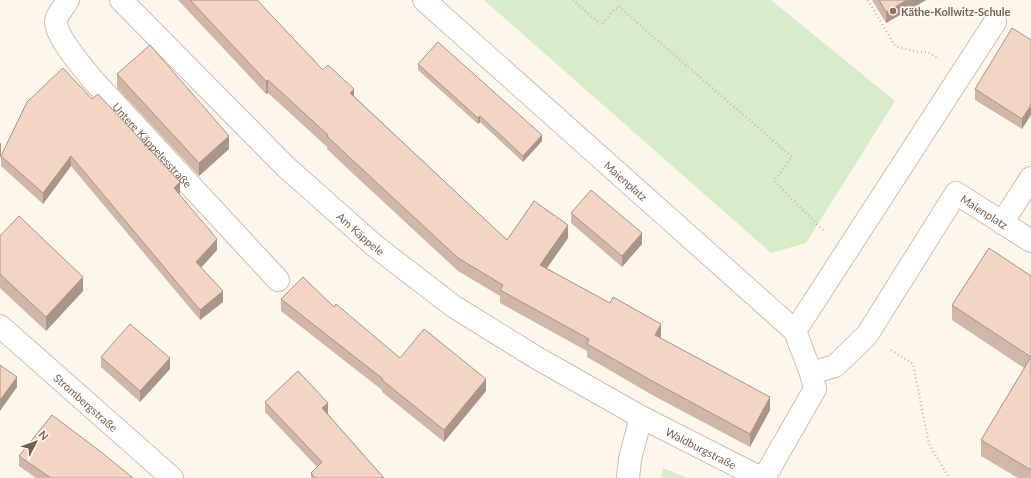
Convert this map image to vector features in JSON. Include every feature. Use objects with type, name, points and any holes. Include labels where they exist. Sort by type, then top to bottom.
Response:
[{"type":"street","name":"Untere Käppelesstraße","points":[[68,0],[57,18],[56,23],[58,31],[68,48],[91,78],[278,280]]},
{"type":"street","name":"Am Käppele","points":[[121,0],[286,167],[375,246],[454,306],[537,358],[641,418]]},
{"type":"street","name":"Maienplatz","points":[[424,0],[795,331],[811,373],[815,389],[762,478]]},
{"type":"street","points":[[795,331],[995,22]]},
{"type":"street","points":[[1002,223],[1031,178]]},
{"type":"street","name":"Maienplatz","points":[[811,373],[834,366],[866,334],[956,193],[1031,241]]},
{"type":"street","name":"Strombergstraße","points":[[0,326],[172,478]]},
{"type":"street","points":[[628,478],[630,459],[641,418]]},
{"type":"street","name":"Waldburgstraße","points":[[641,418],[762,478]]},
{"type":"path","points":[[573,0],[601,26],[618,6],[792,157],[774,181],[845,252]]},
{"type":"path","points":[[868,0],[895,46],[918,52],[928,52],[961,75]]},
{"type":"path","points":[[866,334],[913,364],[929,444],[949,478]]},
{"type":"green space","points":[[484,0],[771,0],[895,101],[806,243],[771,253]]},
{"type":"green space","points":[[663,468],[687,478],[661,478]]},
{"type":"building","points":[[190,0],[257,0],[323,70],[328,65],[354,89],[350,93],[507,240],[534,201],[568,225],[540,265],[610,303],[613,297],[661,324],[655,335],[770,397],[750,434],[587,344],[589,339],[500,290],[503,285],[458,258],[348,156],[327,136],[328,135],[268,80],[266,81]]},
{"type":"building","points":[[879,0],[907,0],[886,12]]},
{"type":"building","points":[[1012,28],[1031,40],[1031,105],[1022,119],[975,89]]},
{"type":"building","points":[[438,42],[542,135],[523,156],[480,116],[478,118],[418,64]]},
{"type":"building","points":[[150,45],[229,136],[199,163],[117,74]]},
{"type":"building","points":[[63,68],[92,99],[98,94],[180,182],[174,188],[217,239],[196,262],[223,291],[200,310],[71,156],[43,193],[1,156],[27,102]]},
{"type":"building","points":[[591,190],[642,233],[622,256],[571,213]]},
{"type":"building","points":[[19,216],[83,277],[46,317],[0,274],[0,236]]},
{"type":"building","points":[[989,248],[1031,276],[1031,357],[952,305]]},
{"type":"building","points":[[303,277],[334,307],[336,304],[400,358],[424,329],[486,379],[444,430],[382,380],[383,379],[281,299]]},
{"type":"building","points":[[130,324],[170,358],[140,391],[101,357]]},
{"type":"building","points":[[1031,357],[1031,470],[981,440]]},
{"type":"building","points":[[0,365],[17,377],[0,400]]},
{"type":"building","points":[[298,371],[328,403],[322,408],[384,478],[315,478],[311,473],[322,462],[265,402]]},
{"type":"building","points":[[52,415],[133,478],[51,478],[19,456]]},
{"type":"place","name":"Käthe-Kollwitz-Schule","points":[[893,11]]}]
